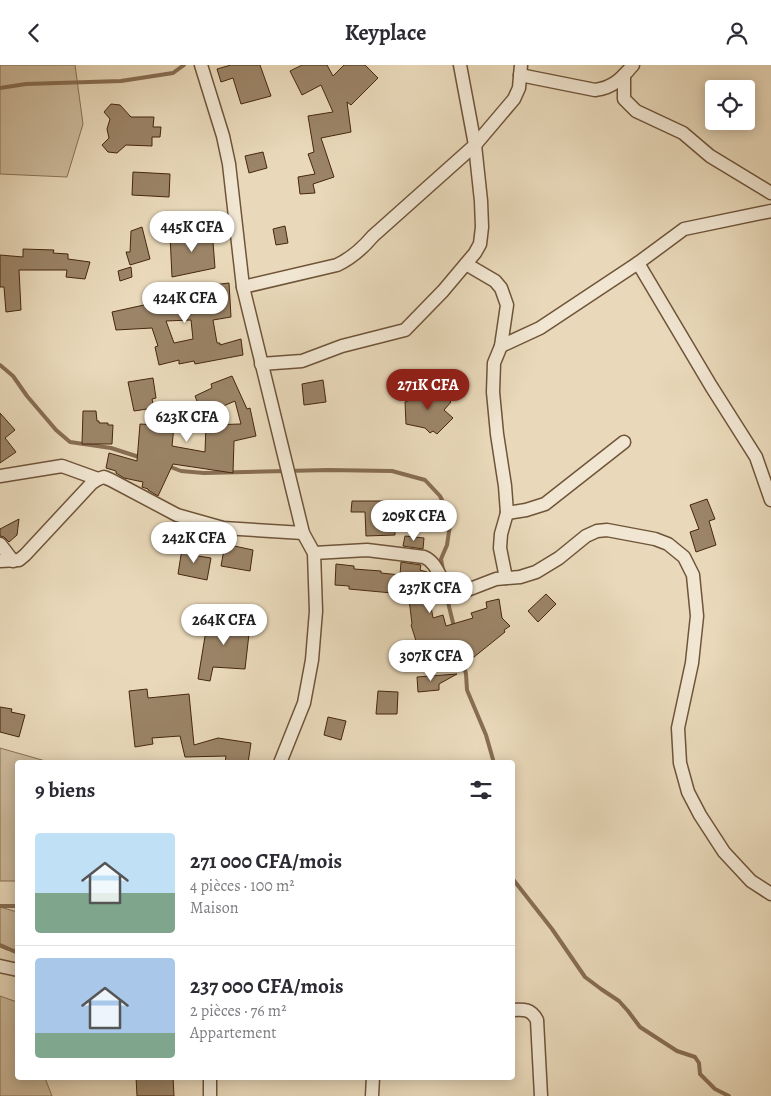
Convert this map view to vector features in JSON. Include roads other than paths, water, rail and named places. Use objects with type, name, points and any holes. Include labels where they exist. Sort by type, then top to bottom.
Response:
[{"type":"street","points":[[201,65],[223,135],[229,164],[243,287],[303,533],[314,553],[316,611],[312,660],[304,703],[281,760]]},
{"type":"street","points":[[261,364],[302,361],[342,346],[405,330],[443,291],[480,244],[482,227],[481,201],[475,145],[460,65]]},
{"type":"street","points":[[243,287],[337,265],[359,252],[373,236],[475,145],[514,99],[519,87],[521,70],[595,91],[614,85],[634,65]]},
{"type":"street","points":[[624,75],[624,99],[636,111],[683,133],[710,156],[771,193]]},
{"type":"street","points":[[501,346],[540,328],[638,263],[684,229],[771,211]]},
{"type":"street","points":[[638,263],[711,386],[756,457],[771,500]]},
{"type":"street","points":[[466,264],[495,281],[507,305],[501,346],[494,363],[493,392],[507,513],[501,534],[500,548],[506,578]]},
{"type":"street","points":[[507,513],[545,504],[624,443]]},
{"type":"street","points":[[0,476],[62,466],[98,479]]},
{"type":"street","points":[[0,544],[6,561],[19,560],[92,483],[104,477],[177,515],[223,528],[303,533]]},
{"type":"street","points":[[314,553],[367,550],[424,557],[431,560],[447,587],[457,594],[496,579],[520,577],[536,572],[559,558],[586,536],[602,530],[655,539],[668,544],[684,557],[693,575],[697,616],[692,663],[678,728],[680,763],[688,792],[700,815],[724,852],[751,881],[771,894]]},
{"type":"street","points":[[0,966],[15,969]]},
{"type":"street","points":[[515,1010],[530,1011],[537,1021],[541,1096]]},
{"type":"street","points":[[210,1080],[210,1096]]},
{"type":"street","points":[[372,1096],[373,1080]]},
{"type":"waterway","points":[[0,88],[26,84],[121,81],[173,73],[184,65]]},
{"type":"waterway","points":[[0,365],[13,376],[27,396],[56,430],[70,442],[111,448],[142,458]]},
{"type":"waterway","points":[[168,466],[181,471],[204,473],[328,470],[392,471],[425,480],[440,496],[451,518],[447,545],[441,559],[443,570]]},
{"type":"waterway","points":[[445,590],[454,627]]},
{"type":"waterway","points":[[462,658],[467,690],[486,735],[493,760]]},
{"type":"waterway","points":[[515,882],[552,929],[585,977],[619,1001],[640,1027],[677,1051],[695,1057],[699,1063],[700,1074],[715,1089],[729,1096]]},
{"type":"waterway","points":[[0,906],[15,906]]},
{"type":"waterway","points":[[0,945],[15,952]]}]
